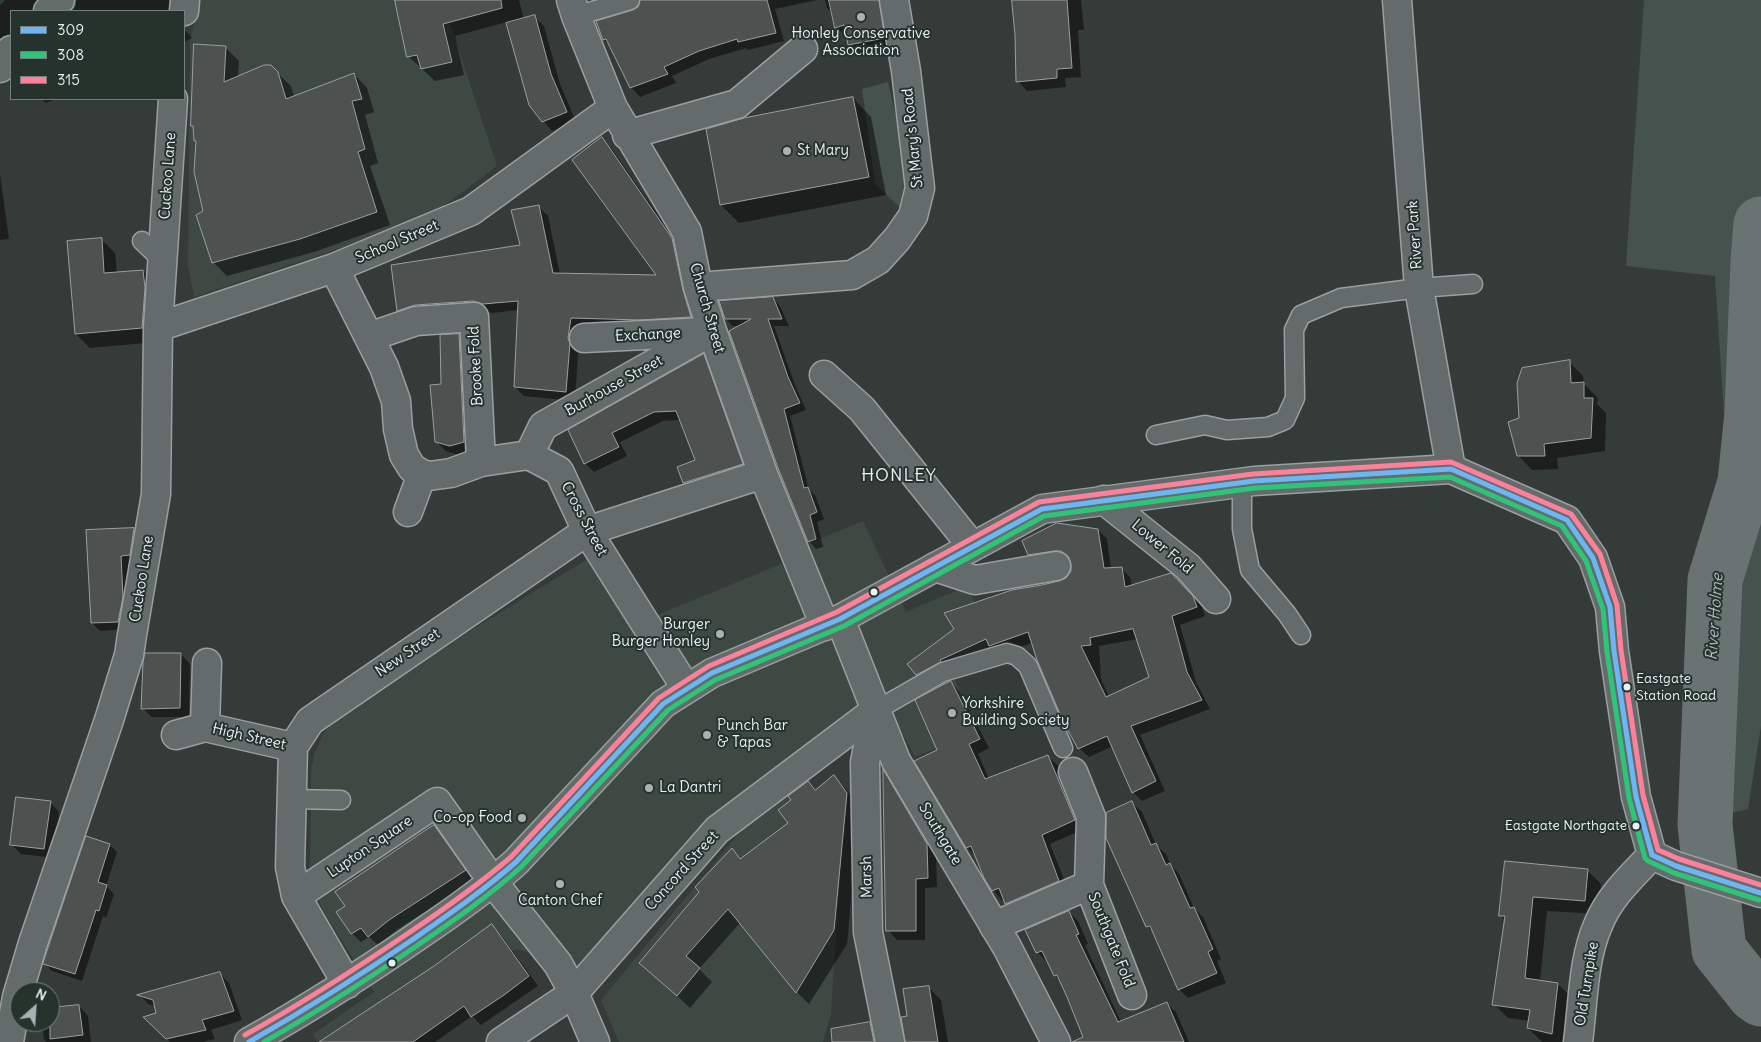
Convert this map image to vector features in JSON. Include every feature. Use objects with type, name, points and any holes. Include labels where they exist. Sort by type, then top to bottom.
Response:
[{"type":"street","points":[[49,10],[60,0]]},
{"type":"street","name":"St Mary's Road","points":[[698,288],[852,275],[878,260],[896,240],[913,216],[920,188],[906,71],[894,0]]},
{"type":"street","name":"River Park","points":[[1397,0],[1420,288],[1451,469]]},
{"type":"street","name":"Church Street","points":[[573,8],[612,108],[687,232],[698,288],[763,474],[832,623]]},
{"type":"street","points":[[627,134],[737,104],[803,49]]},
{"type":"street","points":[[0,68],[10,52]]},
{"type":"street","name":"Cuckoo Lane","points":[[9,1042],[17,996],[33,943],[109,720],[129,655],[156,494],[158,327],[173,100]]},
{"type":"street","name":"School Street","points":[[158,327],[334,268],[470,211],[612,108]]},
{"type":"street","points":[[334,268],[384,367],[396,401],[398,429],[404,455],[412,468],[429,476],[451,473],[482,462],[529,455]]},
{"type":"street","name":"Brooke Fold","points":[[369,337],[416,321],[474,317],[482,462]]},
{"type":"street","name":"Exchange","points":[[584,338],[712,331]]},
{"type":"street","name":"Burhouse Street","points":[[529,455],[543,426],[712,331]]},
{"type":"street","points":[[824,375],[862,409],[972,546]]},
{"type":"street","name":"Cross Street","points":[[529,455],[559,471],[587,530],[686,688]]},
{"type":"street","points":[[249,1042],[347,984],[493,882],[516,862],[663,704],[712,673],[832,623],[1042,508],[1242,483],[1451,469],[1567,520],[1593,558],[1610,607],[1614,651],[1636,797],[1664,861],[1755,891]]},
{"type":"street","points":[[408,512],[422,474]]},
{"type":"street","name":"New Street","points":[[293,747],[310,721],[587,530],[763,474]]},
{"type":"street","name":"Lower Fold","points":[[1104,500],[1188,567],[1216,599]]},
{"type":"street","points":[[935,567],[975,580],[1056,566]]},
{"type":"street","name":"Southgate","points":[[832,623],[875,711],[896,761],[994,926],[1056,1042]]},
{"type":"street","name":"High Street","points":[[204,727],[207,663]]},
{"type":"street","name":"Concord Street","points":[[501,1042],[574,993],[717,830],[875,711]]},
{"type":"street","name":"Marsh","points":[[875,711],[865,762],[868,932],[890,1042]]},
{"type":"street","name":"High Street","points":[[176,735],[204,727],[293,747]]},
{"type":"street","points":[[293,747],[290,867],[296,896],[347,984]]},
{"type":"street","name":"Southgate Fold","points":[[1068,760],[1091,816],[1089,885],[1132,995]]},
{"type":"street","name":"Lupton Square","points":[[296,896],[437,802],[493,882]]},
{"type":"street","name":"Old Turnpike","points":[[1578,1042],[1588,951],[1598,923],[1622,886],[1664,861]]},
{"type":"street","points":[[493,882],[558,964],[574,993],[595,1042]]},
{"type":"street","name":"Southgate Fold","points":[[994,926],[1089,885]]},
{"type":"lane","points":[[573,8],[630,0]]},
{"type":"lane","points":[[142,242],[162,260]]},
{"type":"lane","points":[[1156,435],[1205,425],[1227,430],[1268,427],[1285,420],[1295,398],[1294,330],[1302,315],[1341,298],[1420,288],[1473,284]]},
{"type":"lane","points":[[1242,483],[1242,529],[1250,570],[1287,614],[1301,635]]},
{"type":"lane","points":[[875,711],[943,672],[1007,653],[1017,656],[1028,666],[1068,760]]},
{"type":"lane","points":[[292,799],[341,800]]},
{"type":"shaded area","points":[[199,0],[444,0],[497,166],[437,211],[408,226],[194,297],[188,265],[190,43]]},
{"type":"shaded area","points":[[1644,0],[1761,0],[1761,726],[1748,809],[1684,825],[1691,650],[1726,446],[1715,276],[1626,266]]},
{"type":"shaded area","points":[[888,82],[912,186],[905,212],[875,184],[862,89]]},
{"type":"shaded area","points":[[863,521],[906,612],[967,586],[995,646],[947,665],[980,730],[915,757],[880,693],[773,770],[713,819],[580,967],[516,949],[372,1042],[318,1042],[313,1034],[374,992],[325,914],[314,890],[310,866],[311,772],[314,755],[323,734],[335,719],[382,685],[589,558],[640,622],[786,562],[784,554]]},
{"type":"shaded area","points":[[784,791],[841,861],[831,1014],[823,1042],[619,1042],[601,1000],[753,816]]},
{"type":"building","points":[[395,0],[501,0],[502,8],[443,24],[452,62],[421,69],[417,55],[407,57]]},
{"type":"building","points":[[640,0],[767,0],[776,33],[738,42],[737,39],[699,51],[664,67],[668,74],[630,88],[606,39],[603,40],[596,21],[633,10],[638,7]]},
{"type":"building","name":"Honley Conservative Association","points":[[829,0],[879,0],[885,38],[848,45],[844,25],[835,28]]},
{"type":"building","points":[[1012,0],[1067,0],[1072,68],[1057,69],[1057,78],[1016,82]]},
{"type":"building","points":[[535,15],[551,74],[567,112],[542,122],[529,105],[506,23]]},
{"type":"building","points":[[194,44],[226,46],[224,82],[264,65],[271,65],[278,72],[286,99],[354,73],[362,99],[352,101],[365,149],[358,152],[377,212],[300,239],[212,263],[196,215],[203,211],[194,172],[196,141],[194,141],[193,126],[191,126]]},
{"type":"building","name":"St Mary","points":[[853,97],[869,177],[720,205],[706,129],[744,118]]},
{"type":"building","points":[[602,137],[672,238],[691,317],[640,320],[571,318],[568,338],[570,343],[566,392],[514,387],[518,301],[483,304],[473,301],[415,305],[397,311],[391,265],[520,245],[511,210],[539,205],[553,273],[656,275],[572,160]]},
{"type":"building","points":[[102,238],[104,273],[143,270],[145,288],[142,328],[75,334],[67,241]]},
{"type":"building","points":[[773,297],[782,319],[768,319],[788,377],[800,403],[784,409],[804,488],[808,487],[817,512],[810,515],[816,539],[808,542],[778,468],[729,331],[751,319],[725,319],[719,301]]},
{"type":"building","points":[[459,334],[464,442],[450,446],[435,442],[430,385],[441,384],[440,335]]},
{"type":"building","points":[[704,354],[743,464],[683,483],[677,467],[695,460],[676,411],[654,412],[612,433],[619,447],[584,464],[568,430]]},
{"type":"building","points":[[1570,360],[1571,383],[1584,382],[1584,398],[1593,398],[1591,438],[1544,444],[1545,456],[1517,456],[1508,422],[1519,418],[1517,383],[1522,368]]},
{"type":"building","points":[[1057,523],[1098,529],[1104,568],[1122,567],[1125,587],[1171,573],[1193,596],[1197,607],[1172,616],[1187,672],[1202,700],[1131,726],[1156,781],[1132,793],[1107,736],[1078,749],[1063,721],[1037,660],[1028,632],[989,646],[986,639],[940,660],[941,662],[916,675],[907,664],[954,629],[944,613],[1012,590],[1042,585],[1066,578],[1071,571],[1068,556],[1061,551],[1028,555],[1022,541]],"holes":[[[1133,629],[1149,677],[1106,697],[1081,646],[1091,645],[1090,638]]]},
{"type":"building","points":[[134,528],[130,555],[121,556],[123,597],[118,622],[91,623],[86,530]]},
{"type":"building","points":[[145,653],[181,653],[180,708],[141,709]]},
{"type":"building","points":[[951,681],[980,739],[969,744],[985,779],[1048,755],[1075,820],[1042,835],[1059,881],[1005,904],[999,888],[992,891],[984,878],[971,846],[966,848],[914,761],[937,750],[915,700]]},
{"type":"building","points":[[883,769],[927,844],[928,878],[916,879],[916,931],[886,931]]},
{"type":"building","points":[[834,775],[847,793],[834,930],[796,993],[728,909],[686,956],[700,968],[677,996],[639,963],[699,892],[695,887],[732,848],[740,859],[788,823],[778,810],[791,800],[788,796],[808,781],[815,790]]},
{"type":"building","points":[[16,797],[51,801],[44,849],[10,845]]},
{"type":"building","points":[[1132,801],[1151,845],[1156,843],[1166,865],[1170,863],[1190,908],[1194,907],[1213,949],[1208,952],[1217,973],[1178,990],[1150,926],[1146,927],[1106,838],[1106,813]]},
{"type":"building","points":[[434,825],[466,870],[389,920],[368,937],[361,928],[351,934],[336,912],[345,906],[335,892]]},
{"type":"building","points":[[86,836],[110,844],[98,882],[107,885],[99,911],[96,910],[75,974],[43,964]]},
{"type":"building","points":[[1505,861],[1588,869],[1585,901],[1533,897],[1525,978],[1558,983],[1552,1034],[1527,1028],[1530,1010],[1492,1005],[1505,916],[1499,916]]},
{"type":"building","points":[[1069,911],[1079,934],[1076,935],[1118,1022],[1167,1002],[1184,1042],[1072,1042],[1083,1037],[1067,997],[1057,975],[1054,976],[1042,951],[1036,953],[1025,930]]},
{"type":"building","points":[[492,924],[529,976],[504,995],[471,1017],[464,1006],[413,1042],[319,1042],[434,966]]},
{"type":"building","points":[[220,972],[234,1011],[202,1020],[206,1030],[166,1039],[143,1017],[156,1013],[153,1000],[137,995]]},
{"type":"building","points":[[929,986],[938,1042],[905,1042],[901,1017],[907,1016],[903,989]]},
{"type":"building","points":[[79,1005],[83,1035],[50,1039],[50,1032],[60,1032],[60,1007]]},
{"type":"building","points":[[870,1022],[874,1042],[832,1042],[831,1029]]},
{"type":"waterway","name":"River Holme","points":[[1761,224],[1752,413],[1745,482],[1715,580],[1705,825],[1719,950],[1754,994],[1761,999]]},
{"type":"transit line","name":"315","points":[[245,1035],[367,961],[434,916],[486,877],[511,857],[659,698],[709,666],[837,612],[1039,502],[1253,474],[1451,462],[1571,514],[1600,554],[1617,605],[1621,650],[1643,795],[1658,850],[1679,859],[1761,885]]},
{"type":"transit line","name":"309","points":[[249,1042],[372,967],[491,883],[516,862],[663,704],[712,673],[840,619],[1042,509],[1254,481],[1451,469],[1567,520],[1593,558],[1610,607],[1614,651],[1636,797],[1652,855],[1676,866],[1761,893]]},
{"type":"transit line","name":"308","points":[[264,1042],[380,970],[471,908],[496,888],[521,867],[668,710],[715,680],[844,626],[1044,516],[1255,488],[1450,477],[1562,526],[1586,561],[1603,609],[1607,652],[1629,798],[1645,858],[1674,873],[1759,900]]},
{"type":"place","name":"Honley Conservative Association","points":[[861,17]]},
{"type":"place","name":"St Mary","points":[[787,151]]},
{"type":"place","name":"Burger Burger Honley","points":[[720,634]]},
{"type":"place","name":"Eastgate Station Road","points":[[1627,687]]},
{"type":"place","name":"Yorkshire Building Society","points":[[952,713]]},
{"type":"place","name":"Punch Bar & Tapas","points":[[707,735]]},
{"type":"place","name":"La Dantri","points":[[649,788]]},
{"type":"place","name":"Co-op Food","points":[[522,818]]},
{"type":"place","name":"Eastgate Northgate","points":[[1636,826]]},
{"type":"place","name":"Canton Chef","points":[[560,884]]},
{"type":"district","name":"HONLEY","points":[[899,476]]}]
